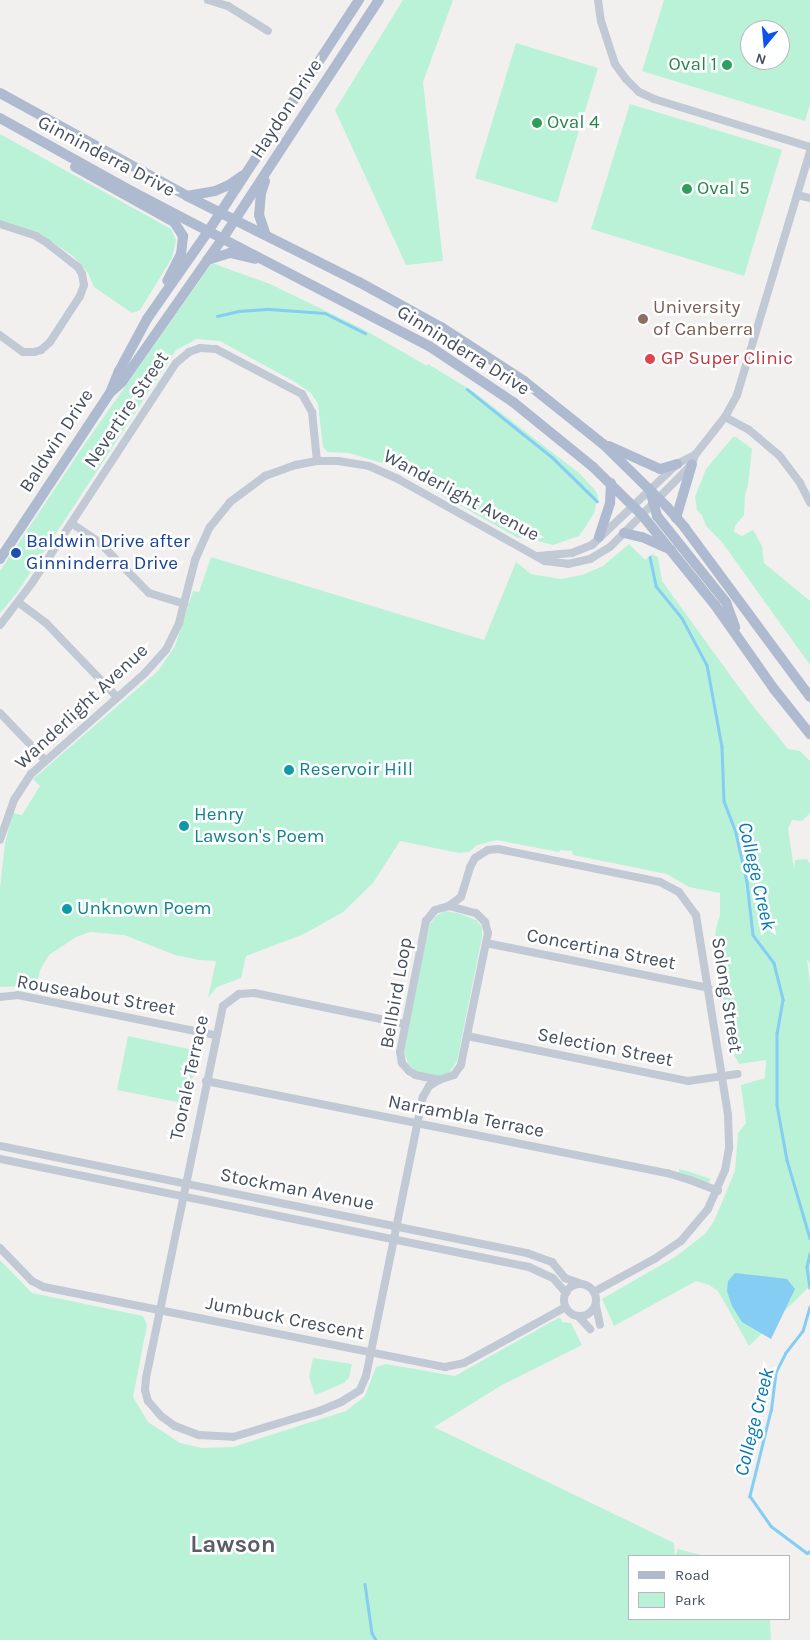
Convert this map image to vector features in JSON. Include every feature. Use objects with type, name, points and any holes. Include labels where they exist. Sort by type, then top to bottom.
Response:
[{"type":"main road","name":"Haydon Drive","points":[[209,230],[359,0]]},
{"type":"main road","name":"Haydon Drive","points":[[223,238],[379,0]]},
{"type":"main road","name":"Ginninderra Drive","points":[[0,93],[187,196],[359,282],[440,327],[524,381],[603,444],[650,489],[656,501],[676,518],[810,697]]},
{"type":"main road","name":"Ginninderra Drive","points":[[0,118],[24,134],[429,346],[513,402],[611,483],[642,515],[674,552],[738,637],[774,689],[810,734]]},
{"type":"main road","points":[[24,134],[87,175],[174,222],[183,236],[181,254],[147,319]]},
{"type":"main road","points":[[266,235],[259,216],[261,193],[273,162]]},
{"type":"main road","points":[[187,196],[215,191],[229,185],[247,171]]},
{"type":"main road","name":"Baldwin Drive","points":[[0,559],[110,393],[119,371],[147,319],[209,230]]},
{"type":"main road","name":"Baldwin Drive","points":[[110,393],[122,382],[223,238]]},
{"type":"main road","points":[[207,260],[234,254],[273,264]]},
{"type":"main road","points":[[603,444],[660,469],[677,464]]},
{"type":"main road","points":[[676,518],[693,460]]},
{"type":"main road","points":[[600,537],[610,502],[611,483]]},
{"type":"main road","points":[[656,501],[660,519],[726,602],[738,637]]},
{"type":"main road","points":[[624,533],[642,537],[674,552]]},
{"type":"street","points":[[208,0],[228,6],[268,31]]},
{"type":"street","points":[[598,0],[601,20],[615,64],[639,92],[654,99],[810,147]]},
{"type":"street","name":"Wanderlight Avenue","points":[[0,840],[1,828],[19,791],[45,760],[153,666],[166,650],[176,632],[200,546],[216,518],[230,502],[251,484],[275,472],[317,461],[348,462],[389,474],[552,564],[583,562],[604,552],[656,501],[693,460],[725,417],[737,395],[810,151]]},
{"type":"street","points":[[797,194],[810,198]]},
{"type":"street","points":[[0,224],[42,239],[78,267],[84,281],[80,296],[44,348],[34,352],[23,352],[0,336]]},
{"type":"street","name":"Nevertire Street","points":[[0,625],[18,602],[176,363],[189,352],[200,348],[222,351],[302,394],[312,412],[317,461]]},
{"type":"street","points":[[725,417],[749,430],[779,455],[800,483],[810,503]]},
{"type":"street","name":"Wanderlight Avenue","points":[[538,556],[572,553],[592,545],[677,464],[693,460]]},
{"type":"street","points":[[71,523],[99,542],[149,593],[184,604]]},
{"type":"street","points":[[18,602],[42,620],[117,697]]},
{"type":"street","points":[[0,713],[45,760]]},
{"type":"street","name":"Solong Street","points":[[464,891],[470,867],[475,858],[483,852],[498,849],[660,882],[679,892],[696,914],[709,988],[729,1137],[725,1170],[718,1191],[702,1218],[682,1241],[661,1256],[594,1292]]},
{"type":"street","points":[[449,906],[458,901],[464,891]]},
{"type":"street","points":[[464,891],[466,902],[473,911]]},
{"type":"street","points":[[423,1097],[428,1087],[439,1080],[450,1077],[459,1069],[486,943],[486,925],[480,915],[473,911],[449,906]]},
{"type":"street","name":"Bellbird Loop","points":[[415,1075],[406,1069],[401,1060],[426,921],[436,910],[449,906]]},
{"type":"street","name":"Concertina Street","points":[[486,943],[709,988]]},
{"type":"street","name":"Toorale Terrace","points":[[406,1024],[244,993],[230,999],[223,1006],[215,1035],[146,1378],[146,1395],[155,1410],[168,1421],[199,1435],[216,1438],[242,1436],[319,1412],[356,1393],[362,1386],[371,1353],[423,1097]]},
{"type":"street","name":"Rouseabout Street","points":[[0,997],[18,995],[215,1035]]},
{"type":"street","name":"Selection Street","points":[[467,1036],[684,1080],[738,1074]]},
{"type":"street","points":[[415,1075],[439,1080]]},
{"type":"street","points":[[415,1075],[422,1085],[423,1097]]},
{"type":"street","name":"Narrambla Terrace","points":[[206,1080],[667,1173],[718,1191]]},
{"type":"street","name":"Stockman Avenue","points":[[0,1146],[536,1255],[552,1262],[565,1278],[579,1284]]},
{"type":"street","name":"Stockman Avenue","points":[[0,1160],[536,1268],[553,1278],[566,1292]]},
{"type":"street","name":"Jumbuck Crescent","points":[[0,1248],[29,1278],[40,1285],[440,1367],[454,1367],[566,1307]]},
{"type":"street","points":[[590,1329],[578,1316],[570,1313],[566,1307],[564,1301],[566,1292],[574,1285],[588,1285],[594,1292],[600,1325]]},
{"type":"street","points":[[578,1316],[590,1313],[596,1306]]},
{"type":"green space","points":[[403,0],[453,0],[423,82],[443,261],[406,265],[335,110]]},
{"type":"green space","name":"Oval 1","points":[[664,0],[810,0],[810,104],[805,121],[642,71]]},
{"type":"green space","name":"Oval 4","points":[[516,43],[598,68],[557,203],[475,178]]},
{"type":"green space","name":"Oval 5","points":[[630,104],[782,150],[744,276],[591,229]]},
{"type":"green space","points":[[0,134],[171,229],[176,240],[172,258],[140,310],[132,313],[94,287],[88,273],[73,256],[38,232],[0,220]]},
{"type":"green space","points":[[212,263],[270,284],[363,329],[427,366],[428,364],[474,392],[579,473],[595,490],[598,496],[594,513],[579,536],[553,545],[524,537],[518,538],[389,465],[349,453],[328,452],[323,447],[318,404],[311,393],[295,382],[220,341],[197,339],[176,350],[17,593],[0,613],[0,571],[82,448]]},
{"type":"green space","points":[[733,437],[736,437],[752,449],[748,485],[745,494],[744,515],[735,526],[734,532],[742,536],[753,530],[762,546],[764,563],[810,601],[810,665],[722,542],[706,526],[702,515],[697,510],[695,497],[706,469]]},
{"type":"green space","name":"Reservoir Hill","points":[[629,544],[645,560],[652,554],[658,557],[662,581],[749,701],[788,749],[800,751],[810,761],[810,813],[802,821],[792,820],[788,829],[794,869],[795,860],[807,859],[810,864],[810,963],[807,960],[810,983],[810,1286],[749,1346],[718,1291],[709,1285],[696,1281],[614,1326],[602,1299],[675,1257],[705,1234],[714,1221],[735,1171],[738,1133],[746,1123],[741,1085],[765,1078],[766,1060],[739,1064],[732,1051],[715,943],[716,928],[720,915],[720,893],[689,887],[667,874],[573,855],[572,851],[560,850],[559,852],[497,840],[477,845],[469,852],[459,853],[400,841],[373,883],[343,912],[304,934],[246,956],[241,978],[217,987],[208,998],[216,961],[175,955],[124,935],[90,932],[76,937],[49,955],[40,970],[36,986],[0,987],[0,888],[5,843],[13,813],[22,815],[40,786],[33,779],[158,671],[175,646],[193,591],[199,592],[211,557],[484,640],[516,562],[531,574],[561,579],[582,575],[603,566]]},
{"type":"green space","points":[[445,911],[458,913],[476,920],[482,927],[482,937],[457,1061],[449,1073],[437,1077],[418,1074],[409,1065],[404,1052],[430,924],[436,916]]},
{"type":"green space","points":[[128,1036],[198,1051],[187,1104],[117,1090]]},
{"type":"green space","points":[[679,1169],[711,1179],[708,1183],[705,1183],[679,1173]]},
{"type":"green space","points":[[0,1260],[32,1293],[143,1316],[147,1325],[133,1397],[148,1422],[180,1443],[202,1448],[233,1447],[346,1411],[365,1396],[376,1367],[386,1364],[455,1376],[560,1317],[562,1322],[571,1323],[582,1345],[502,1385],[434,1427],[674,1543],[675,1555],[628,1555],[628,1620],[770,1620],[771,1640],[0,1640]]},
{"type":"green space","points":[[313,1358],[352,1364],[349,1378],[344,1383],[315,1395],[309,1377]]},
{"type":"green space","points":[[678,1549],[701,1555],[675,1555]]},
{"type":"water","points":[[735,1273],[787,1279],[795,1289],[771,1339],[742,1322],[732,1306],[727,1291],[728,1281]]},
{"type":"waterway","points":[[217,316],[238,311],[269,309],[325,313],[365,333]]},
{"type":"waterway","points":[[467,389],[552,457],[597,501]]},
{"type":"waterway","name":"College Creek","points":[[650,557],[656,586],[682,618],[707,665],[722,747],[724,801],[736,833],[747,882],[753,935],[774,963],[783,1000],[777,1033],[777,1105],[787,1160],[810,1238]]},
{"type":"waterway","name":"College Creek","points":[[810,1254],[807,1267],[810,1288]]},
{"type":"waterway","name":"College Creek","points":[[810,1307],[803,1331],[786,1353],[776,1373],[771,1411],[750,1496],[771,1526],[807,1553],[810,1551]]},
{"type":"waterway","points":[[365,1584],[372,1633],[376,1640]]},
{"type":"place","name":"Oval 1","points":[[727,65]]},
{"type":"place","name":"Oval 4","points":[[537,123]]},
{"type":"place","name":"Oval 5","points":[[687,189]]},
{"type":"place","name":"University of Canberra","points":[[643,319]]},
{"type":"place","name":"GP Super Clinic","points":[[650,359]]},
{"type":"place","name":"Baldwin Drive after Ginninderra Drive","points":[[16,553]]},
{"type":"place","name":"Reservoir Hill","points":[[289,770]]},
{"type":"place","name":"Henry Lawson's Poem","points":[[184,826]]},
{"type":"place","name":"Unknown Poem","points":[[67,909]]},
{"type":"district","name":"Lawson","points":[[233,1545]]}]
